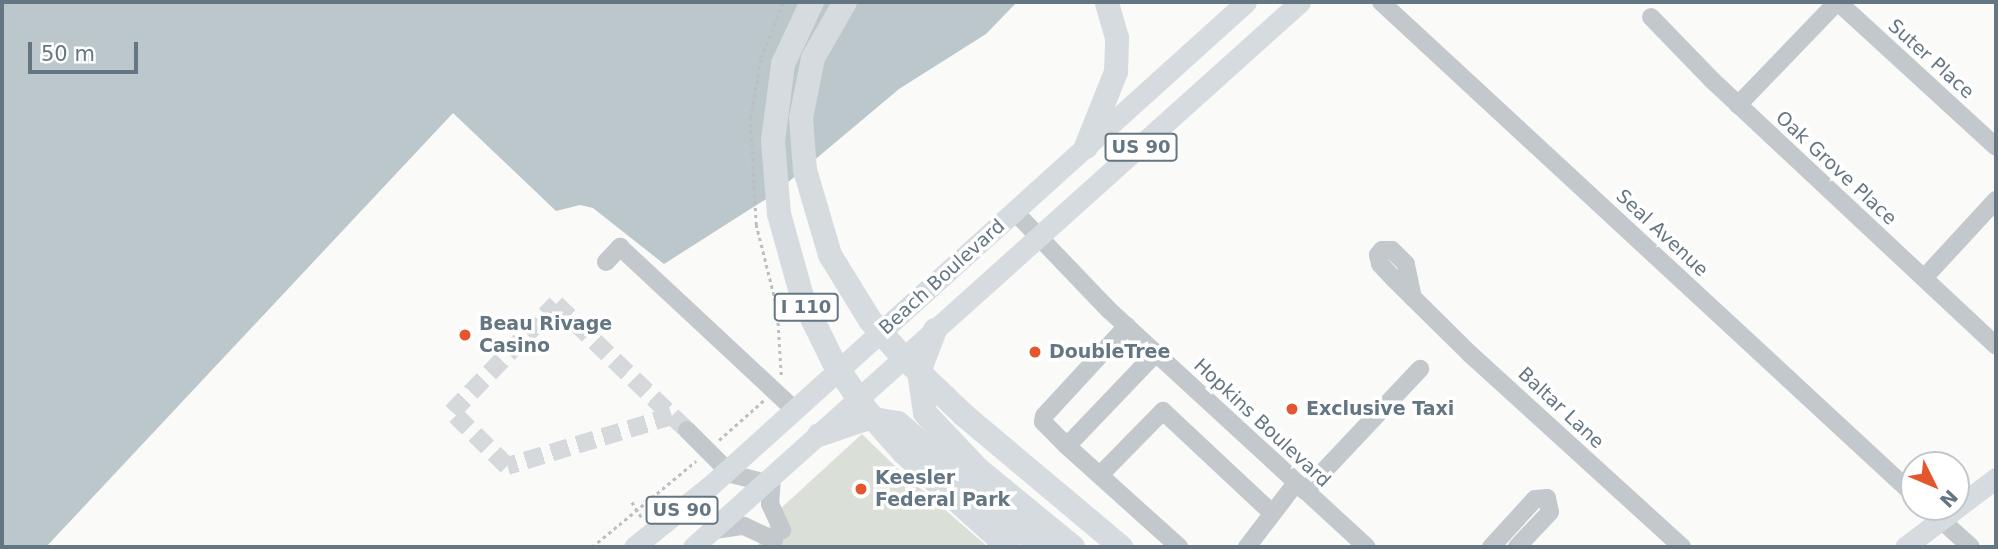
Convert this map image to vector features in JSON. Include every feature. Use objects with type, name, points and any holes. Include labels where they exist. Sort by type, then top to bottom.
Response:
[{"type":"highway","name":"I 110","points":[[812,2],[783,64],[773,129],[779,214],[803,300],[832,361],[872,418],[922,471],[1008,547]]},
{"type":"highway","name":"I 110","points":[[845,2],[813,58],[801,118],[805,170],[830,254],[870,320],[901,355],[965,416],[1121,547]]},
{"type":"highway","points":[[1086,147],[1113,87],[1117,38],[1107,2]]},
{"type":"highway","points":[[935,330],[919,372],[925,414],[978,469],[1073,547]]},
{"type":"highway","points":[[819,435],[869,418],[898,424],[1042,547]]},
{"type":"main road","name":"Beach Boulevard","points":[[634,547],[727,470],[1246,2]]},
{"type":"main road","name":"Beach Boulevard","points":[[693,547],[1039,240],[1300,2]]},
{"type":"main road","points":[[1970,493],[1996,478]]},
{"type":"main road","points":[[1906,547],[1927,521]]},
{"type":"street","name":"Seal Avenue","points":[[1381,2],[1900,482]]},
{"type":"street","points":[[1738,105],[1837,2]]},
{"type":"street","name":"Suter Place","points":[[1837,2],[1996,147]]},
{"type":"street","name":"Oak Grove Place","points":[[1651,17],[1738,105],[1996,346]]},
{"type":"street","points":[[1924,278],[1996,200]]},
{"type":"street","name":"Hopkins Boulevard","points":[[1015,212],[1039,240],[1127,326],[1367,547]]},
{"type":"street","points":[[606,262],[620,247],[794,409]]},
{"type":"street","name":"Baltar Lane","points":[[1413,298],[1682,547]]},
{"type":"street","points":[[1127,326],[1044,416],[1043,422],[1180,547]]},
{"type":"street","points":[[1067,446],[1156,353]]},
{"type":"street","points":[[1247,547],[1265,529],[1270,511],[1300,487],[1420,369]]},
{"type":"street","points":[[1100,475],[1163,411],[1270,511]]},
{"type":"street","points":[[687,430],[727,470],[746,481],[769,480],[772,512],[778,535],[744,526],[714,530]]},
{"type":"street","points":[[727,470],[735,491],[731,515]]},
{"type":"street","points":[[1492,547],[1535,499],[1547,498],[1550,512],[1517,547]]},
{"type":"street","points":[[1943,521],[1971,547]]},
{"type":"shaded area","points":[[2,2],[1017,2],[986,34],[899,89],[774,194],[664,264],[593,208],[580,205],[556,211],[453,113],[46,547],[2,547]]},
{"type":"shaded area","name":"Keesler Federal Park","points":[[862,434],[988,547],[757,547],[779,510]]},
{"type":"tunnel","points":[[672,416],[507,466],[452,412],[556,304],[687,430]]},
{"type":"place","name":"Beau Rivage Casino","points":[[465,335]]},
{"type":"place","name":"DoubleTree","points":[[1035,352]]},
{"type":"place","name":"Exclusive Taxi","points":[[1292,409]]},
{"type":"place","name":"Keesler Federal Park","points":[[861,489]]}]
